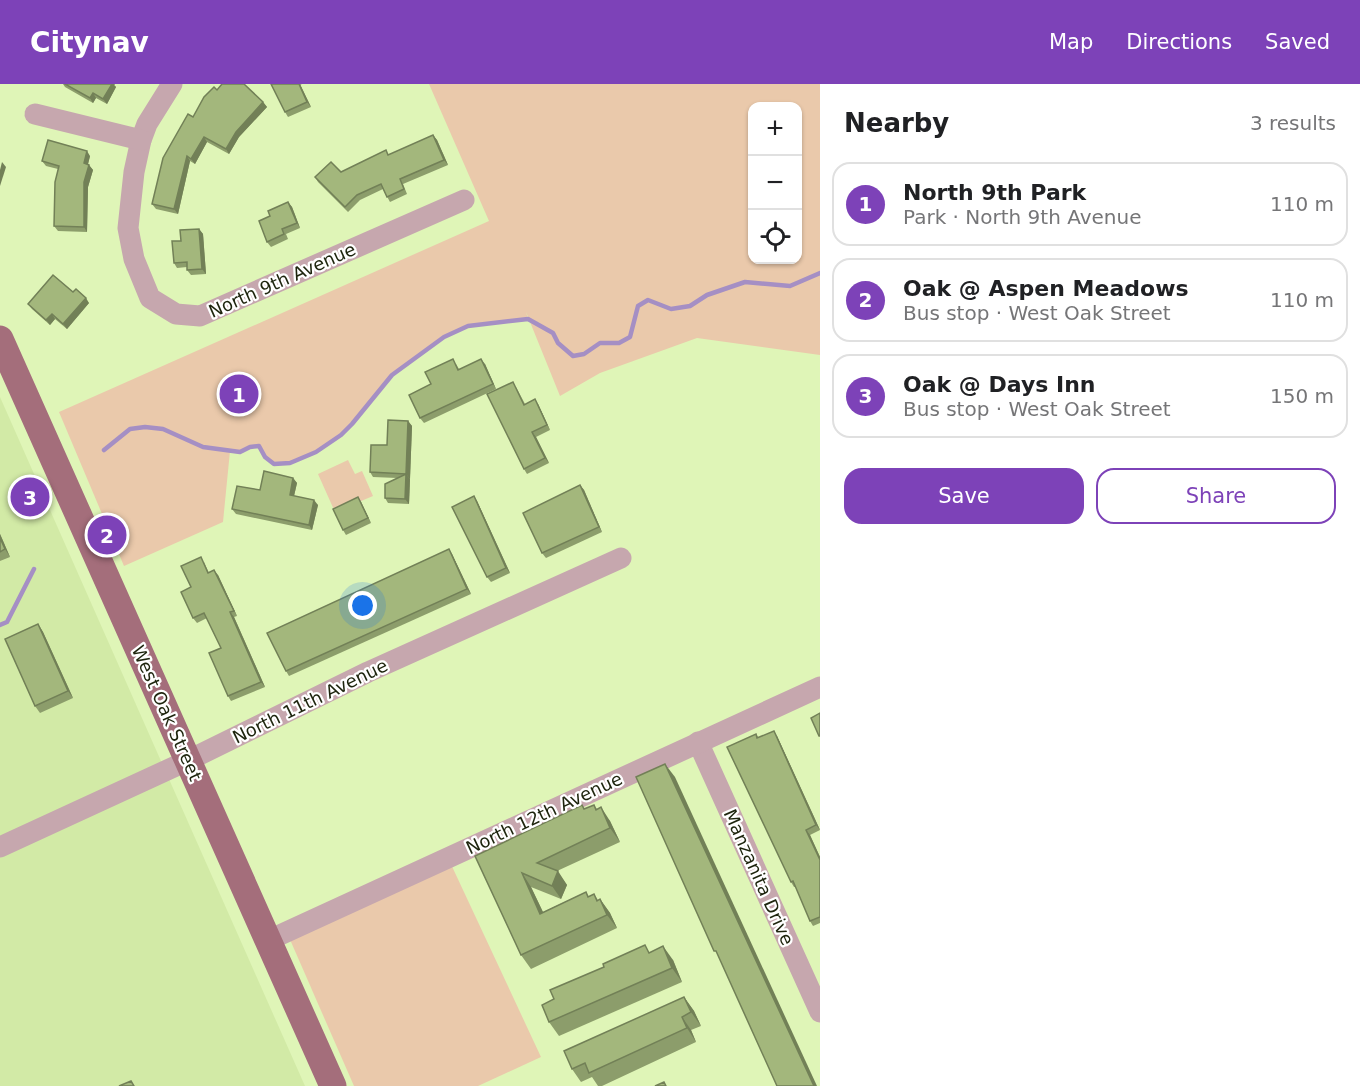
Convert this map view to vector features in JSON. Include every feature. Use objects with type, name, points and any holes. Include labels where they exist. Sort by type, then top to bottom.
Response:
[{"type":"main road","name":"West Oak Street","points":[[0,339],[333,1086]]},
{"type":"street","name":"North 9th Avenue","points":[[172,84],[147,124],[141,140],[134,172],[128,228],[134,259],[150,298],[176,314],[200,316],[464,200]]},
{"type":"street","points":[[35,114],[141,140]]},
{"type":"street","name":"North 11th Avenue","points":[[0,847],[189,760],[368,672],[621,558]]},
{"type":"street","name":"North 12th Avenue","points":[[269,940],[820,687]]},
{"type":"street","name":"Manzanita Drive","points":[[698,742],[820,1012]]},
{"type":"shaded area","points":[[429,84],[820,84],[820,355],[697,338],[600,373],[560,396],[526,312],[528,319],[464,328],[417,354],[382,386],[346,430],[316,452],[282,464],[268,460],[259,446],[230,451],[223,522],[124,566],[59,412],[489,221]]},
{"type":"shaded area","points":[[0,397],[157,752],[305,1086],[0,1086]]},
{"type":"shaded area","points":[[348,460],[355,474],[362,471],[373,496],[335,512],[318,474]]},
{"type":"shaded area","points":[[449,860],[541,1057],[478,1086],[354,1086],[288,935]]},
{"type":"building","points":[[65,84],[112,84],[103,99],[93,93],[90,98]]},
{"type":"building","points":[[222,84],[244,84],[263,102],[236,132],[226,149],[204,137],[191,159],[187,156],[174,209],[152,204],[163,158],[188,114],[193,117],[204,97],[214,87],[217,90]]},
{"type":"building","points":[[271,84],[299,84],[307,102],[285,112]]},
{"type":"building","points":[[433,135],[444,160],[400,179],[404,189],[387,197],[381,184],[357,195],[345,207],[315,177],[331,162],[341,172],[386,150],[388,155]]},
{"type":"building","points":[[48,140],[87,151],[84,163],[89,165],[84,182],[84,227],[54,226],[55,182],[59,166],[42,161]]},
{"type":"building","points":[[288,202],[297,223],[282,229],[284,234],[267,242],[259,221],[270,216],[268,211]]},
{"type":"building","points":[[199,229],[202,269],[187,270],[187,262],[174,263],[172,241],[181,241],[180,230]]},
{"type":"building","points":[[53,275],[73,292],[76,289],[86,298],[63,324],[52,314],[46,320],[28,304]]},
{"type":"building","points":[[453,359],[458,370],[481,359],[493,384],[420,418],[409,395],[431,384],[425,372]]},
{"type":"building","points":[[513,382],[524,405],[535,399],[547,425],[532,432],[545,458],[524,469],[487,394]]},
{"type":"building","points":[[388,420],[408,421],[406,474],[370,472],[371,445],[387,445]]},
{"type":"building","points":[[264,471],[293,478],[290,495],[314,500],[309,525],[232,509],[237,486],[260,490]]},
{"type":"building","points":[[406,474],[405,499],[385,498],[385,484]]},
{"type":"building","points":[[580,485],[599,527],[542,553],[523,513]]},
{"type":"building","points":[[474,496],[506,568],[487,577],[452,507]]},
{"type":"building","points":[[358,497],[368,518],[343,530],[333,509]]},
{"type":"building","points":[[0,538],[5,549],[0,552]]},
{"type":"building","points":[[449,549],[467,589],[286,671],[267,633]]},
{"type":"building","points":[[201,557],[208,573],[214,570],[234,611],[230,612],[261,682],[228,696],[209,653],[221,648],[204,613],[193,618],[181,592],[191,587],[181,566]]},
{"type":"building","points":[[38,624],[68,691],[35,706],[5,639]]},
{"type":"building","points":[[820,713],[820,736],[819,736],[811,718]]},
{"type":"building","points":[[774,731],[816,825],[806,830],[820,860],[820,917],[810,921],[793,881],[791,882],[727,747],[756,734],[757,738]]},
{"type":"building","points":[[665,764],[814,1086],[777,1086],[716,951],[714,951],[636,777]]},
{"type":"building","points":[[582,805],[584,809],[594,805],[596,810],[601,807],[610,828],[537,863],[558,871],[552,886],[522,873],[540,914],[586,892],[588,897],[594,894],[597,901],[600,899],[607,915],[521,955],[475,856]]},
{"type":"building","points":[[645,945],[649,953],[663,946],[672,968],[549,1022],[542,1005],[554,999],[550,990],[604,967],[603,964]]},
{"type":"building","points":[[684,997],[691,1012],[682,1017],[687,1028],[589,1073],[585,1063],[572,1069],[564,1051]]},
{"type":"building","points":[[131,1081],[134,1086],[119,1086]]},
{"type":"waterway","points":[[104,450],[130,429],[145,427],[163,429],[203,447],[240,452],[259,446],[265,457],[274,464],[290,463],[316,452],[341,435],[392,375],[444,337],[468,326],[528,319],[553,333],[558,343],[573,356],[584,354],[600,343],[619,343],[630,337],[638,306],[648,300],[671,309],[690,306],[707,295],[745,282],[790,286],[820,273]]},
{"type":"waterway","points":[[0,625],[7,622],[34,569]]},
{"type":"place","name":"North 9th Park","points":[[239,394]]},
{"type":"place","name":"Oak @ Days Inn","points":[[30,497]]},
{"type":"place","name":"Oak @ Aspen Meadows","points":[[107,535]]}]
